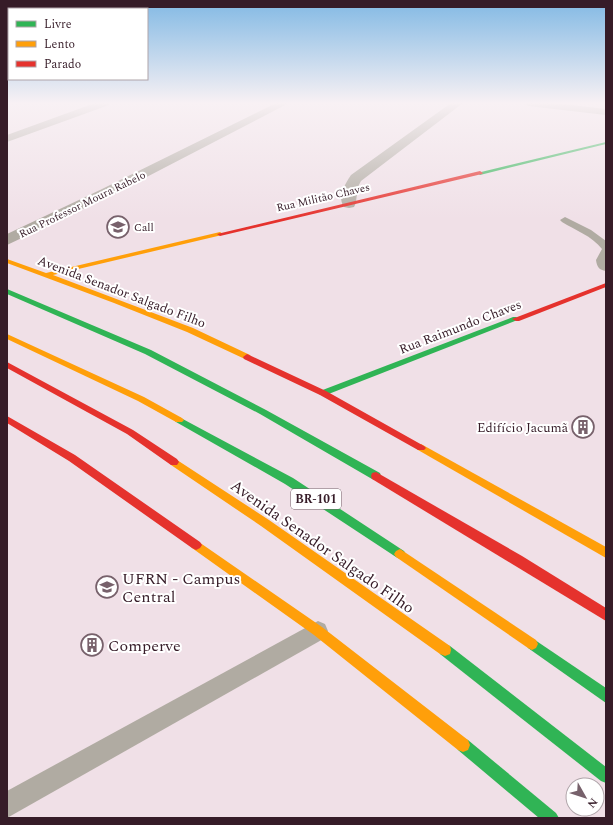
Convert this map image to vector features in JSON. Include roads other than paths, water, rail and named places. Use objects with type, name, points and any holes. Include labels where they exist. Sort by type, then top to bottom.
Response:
[{"type":"main road","name":"Rua Militão Chaves","points":[[46,275],[606,143]]},
{"type":"main road","name":"Avenida Senador Salgado Filho","points":[[7,262],[117,301],[190,330],[323,393],[606,552]]},
{"type":"main road","name":"Rua Raimundo Chaves","points":[[323,393],[606,284]]},
{"type":"main road","points":[[7,291],[148,352],[264,412],[518,560],[606,615]]},
{"type":"main road","name":"Avenida Senador Salgado Filho","points":[[7,336],[141,399],[288,481],[438,579],[606,696]]},
{"type":"main road","name":"Avenida Senador Salgado Filho","points":[[7,365],[130,432],[265,523],[433,641],[606,776]]},
{"type":"main road","points":[[7,419],[72,458],[318,631],[428,717],[551,818]]},
{"type":"street","name":"Rua Professor Moura Rabelo","points":[[7,240],[112,190],[208,142]]},
{"type":"street","points":[[348,204],[348,192],[356,178],[406,142]]},
{"type":"lane","points":[[565,220],[599,241],[606,250],[605,255],[601,260],[602,265],[606,268]]},
{"type":"lane","points":[[7,805],[318,631]]},
{"type":"place","name":"Call","points":[[118,227]]},
{"type":"place","name":"Edifício Jacumã","points":[[583,427]]},
{"type":"place","name":"UFRN - Campus Central","points":[[107,587]]},
{"type":"place","name":"Comperve","points":[[92,645]]}]
